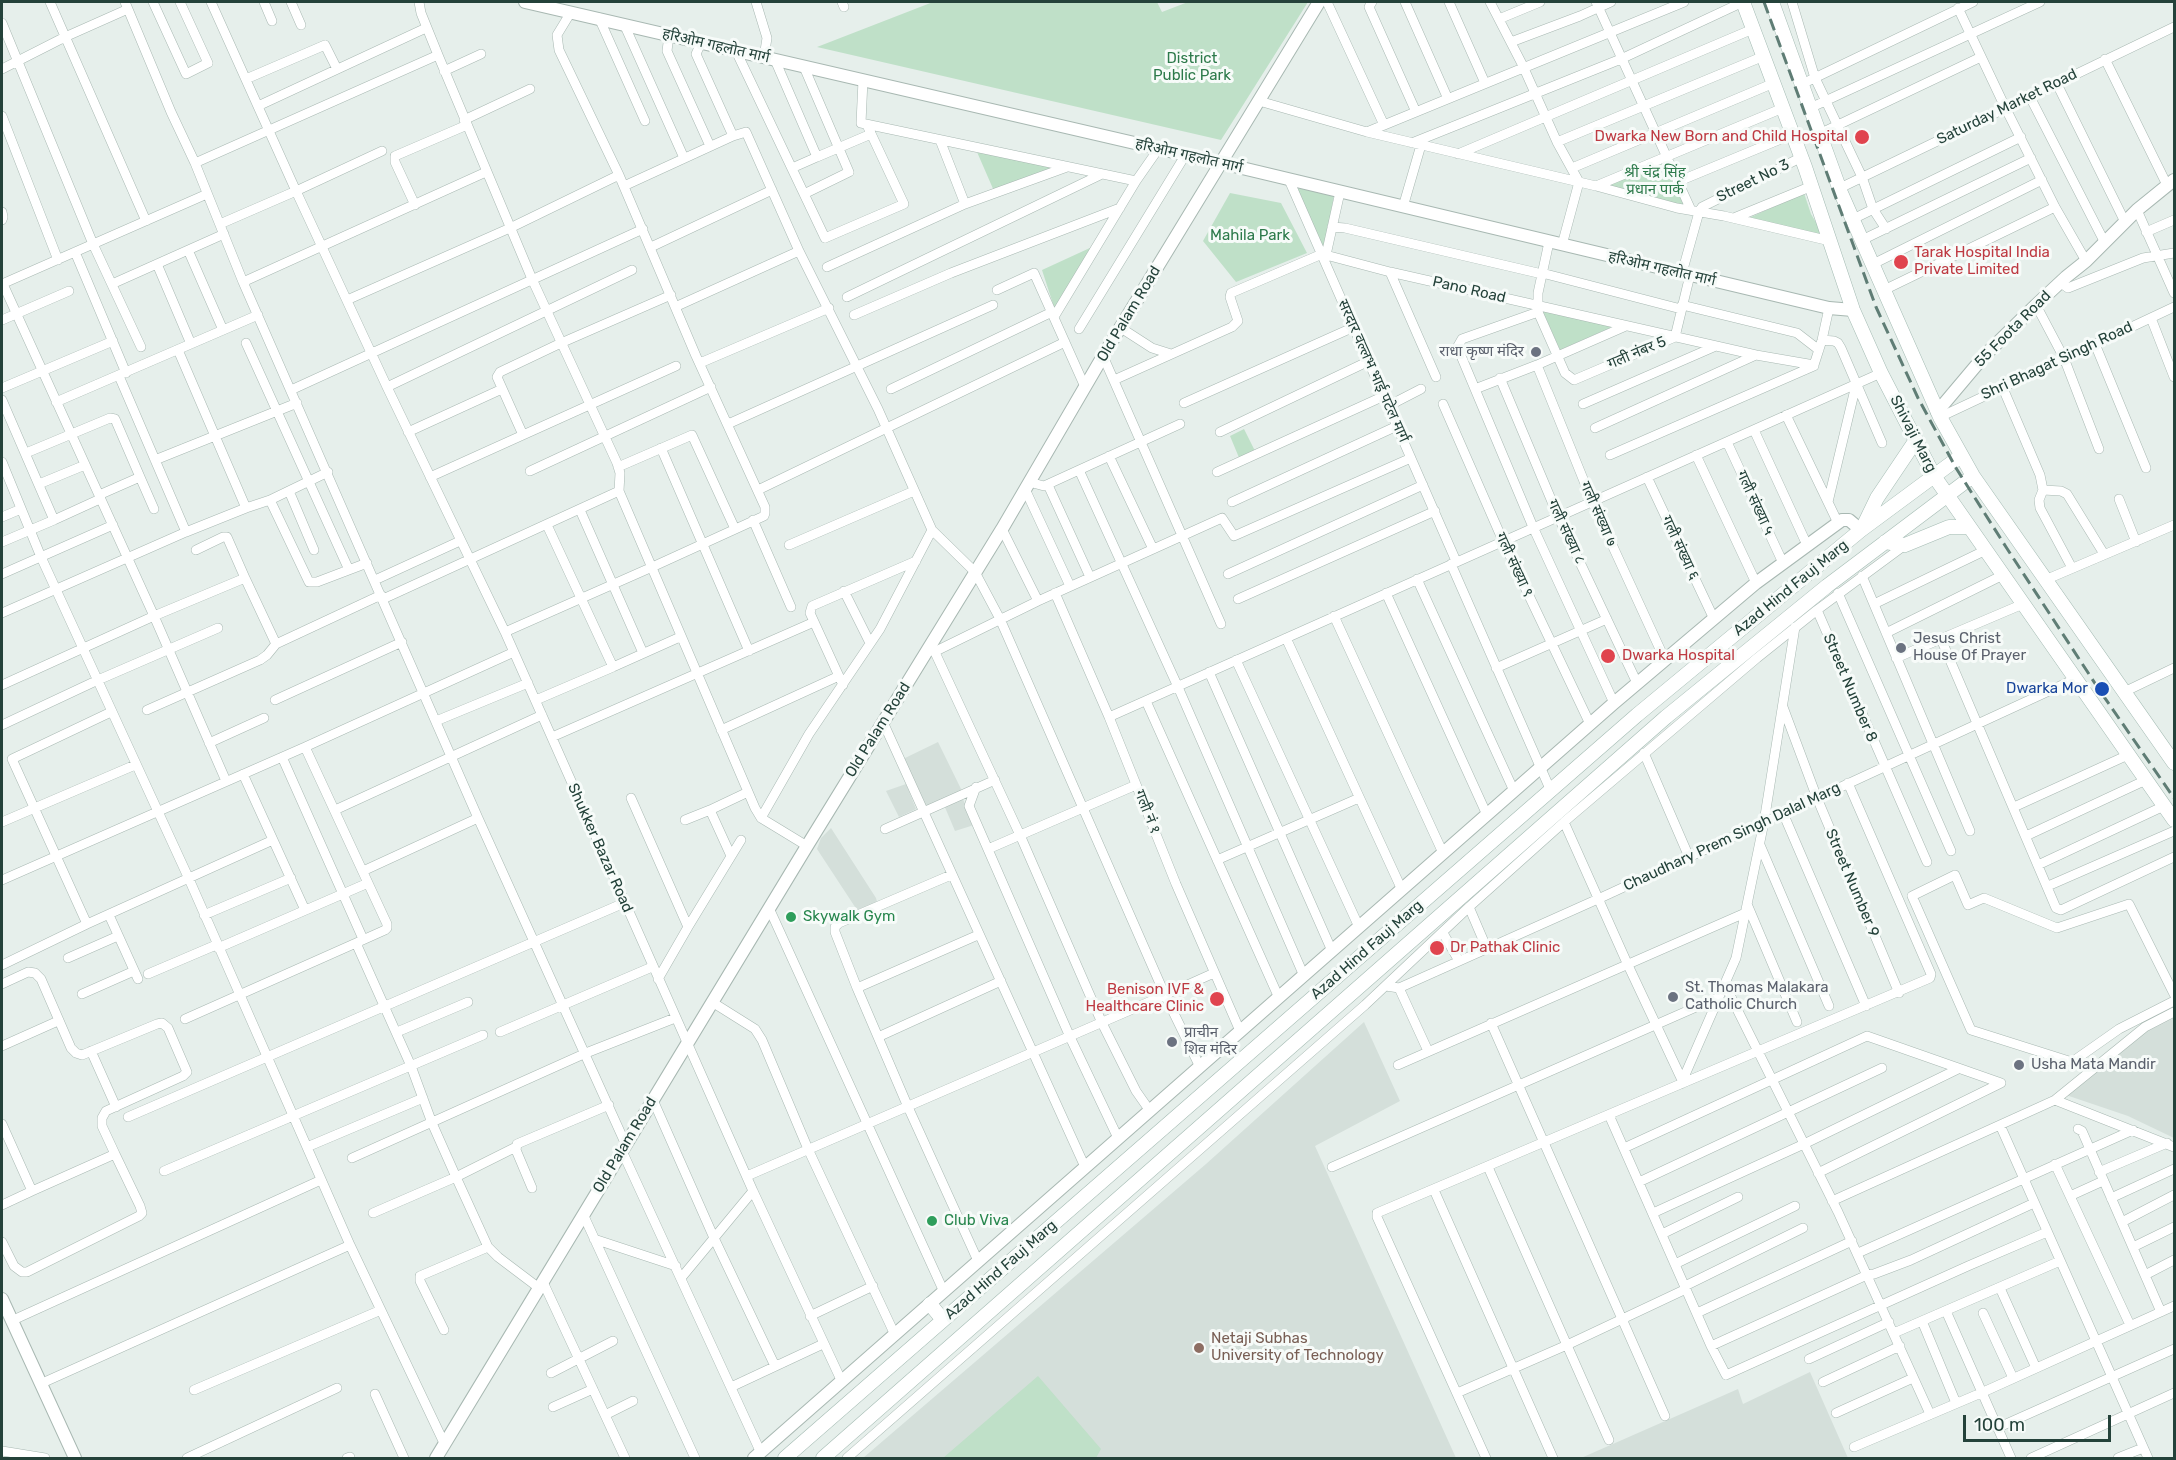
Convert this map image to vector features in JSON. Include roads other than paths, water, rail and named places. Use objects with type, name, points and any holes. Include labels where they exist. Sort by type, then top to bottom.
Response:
[{"type":"main road","name":"Shivaji Marg","points":[[1743,2],[1802,157],[1853,310],[1881,373],[1934,476],[2175,820]]},
{"type":"main road","points":[[1777,3],[1809,81],[1810,108],[1840,188],[1938,414],[1973,476],[2175,763]]},
{"type":"main road","points":[[1861,530],[1877,498],[1916,440]]},
{"type":"main road","name":"Azad Hind Fauj Marg","points":[[785,1458],[1654,700],[1861,530],[1961,456]]},
{"type":"main road","name":"Azad Hind Fauj Marg","points":[[824,1458],[1631,748],[1791,623],[1886,542],[1973,476]]},
{"type":"main road","points":[[1886,542],[1905,544],[1949,527],[1969,527]]},
{"type":"main road","points":[[930,1304],[943,1320]]},
{"type":"street","points":[[50,2],[146,221]]},
{"type":"street","points":[[153,2],[186,74],[208,63],[180,2]]},
{"type":"street","name":"Shukker Bazar Road","points":[[211,2],[371,354],[505,632],[652,967],[842,1382]]},
{"type":"street","points":[[264,2],[272,21]]},
{"type":"street","points":[[291,2],[301,25]]},
{"type":"street","points":[[419,2],[426,28],[486,172],[618,467],[619,491],[650,568],[748,792],[761,818],[807,846]]},
{"type":"street","name":"हरिओम गहलोत मार्ग","points":[[525,2],[1186,154],[1829,309],[1853,310]]},
{"type":"street","points":[[756,2],[767,38],[770,59],[816,157]]},
{"type":"street","name":"Old Palam Road","points":[[436,1458],[807,846],[883,722],[932,648],[1103,356],[1319,2]]},
{"type":"street","points":[[1327,2],[1384,125]]},
{"type":"street","points":[[1372,2],[1369,7],[1416,112]]},
{"type":"street","points":[[1405,2],[1448,99]]},
{"type":"street","points":[[1449,2],[1485,83]]},
{"type":"street","points":[[1490,2],[1557,142],[1579,182],[1562,245]]},
{"type":"street","points":[[1499,19],[1540,2]]},
{"type":"street","points":[[1511,42],[1597,4],[1611,2]]},
{"type":"street","points":[[1367,132],[1684,2]]},
{"type":"street","points":[[1417,144],[1535,92],[1621,59],[1743,2]]},
{"type":"street","points":[[1792,2],[1809,81],[1827,100],[1862,177],[1873,209],[1886,229]]},
{"type":"street","points":[[1809,81],[1973,2]]},
{"type":"street","points":[[1810,108],[2040,2]]},
{"type":"street","points":[[1597,4],[1665,157],[1695,211],[1686,274]]},
{"type":"street","points":[[2,69],[126,5],[195,163],[243,282],[478,818],[609,1105],[624,1148],[731,1387],[757,1456],[1614,703],[1756,583],[1842,520],[1849,520],[1861,530]]},
{"type":"street","points":[[1958,8],[2055,207],[2086,261]]},
{"type":"street","points":[[505,632],[650,568],[765,513],[758,490],[675,307],[620,175],[559,50],[557,35],[571,12]]},
{"type":"street","points":[[599,18],[645,121]]},
{"type":"street","points":[[2,23],[93,244],[141,348]]},
{"type":"street","points":[[624,24],[684,158]]},
{"type":"street","points":[[258,106],[426,28]]},
{"type":"street","points":[[1458,153],[1632,82],[1753,29]]},
{"type":"street","name":"Saturday Market Road","points":[[1840,188],[2056,82],[2173,31]]},
{"type":"street","points":[[669,35],[667,51],[710,146]]},
{"type":"street","points":[[700,43],[696,54],[733,136]]},
{"type":"street","points":[[246,79],[325,45],[337,69]]},
{"type":"street","points":[[736,51],[825,238],[903,204],[869,129]]},
{"type":"street","points":[[444,71],[481,54]]},
{"type":"street","points":[[195,163],[438,55]]},
{"type":"street","points":[[1557,142],[1644,108],[1764,56]]},
{"type":"street","points":[[1819,134],[1981,57]]},
{"type":"street","points":[[2105,59],[2171,182]]},
{"type":"street","points":[[804,67],[849,172],[804,194]]},
{"type":"street","points":[[863,80],[861,123],[869,129],[940,140],[1136,181]]},
{"type":"street","points":[[2056,82],[2125,222]]},
{"type":"street","points":[[1572,168],[1774,83]]},
{"type":"street","points":[[414,205],[395,162],[395,156],[530,89]]},
{"type":"street","points":[[2029,96],[2105,243]]},
{"type":"street","points":[[1259,100],[1367,132],[1830,241]]},
{"type":"street","points":[[1596,186],[1783,108]]},
{"type":"street","points":[[2,117],[58,260]]},
{"type":"street","points":[[792,168],[839,148],[869,129]]},
{"type":"street","points":[[624,186],[746,132],[799,251],[857,365],[932,530],[975,572],[1000,619],[1165,995],[1200,1067]]},
{"type":"street","points":[[1677,182],[1793,134]]},
{"type":"street","points":[[1853,219],[2020,137]]},
{"type":"street","points":[[940,140],[965,204]]},
{"type":"street","points":[[1403,207],[1417,144]]},
{"type":"street","points":[[891,389],[1053,315],[1159,148]]},
{"type":"street","points":[[220,224],[382,151]]},
{"type":"street","points":[[1079,329],[1186,154]]},
{"type":"street","name":"Street No 3","points":[[1695,211],[1802,157]]},
{"type":"street","points":[[1862,240],[2031,158]]},
{"type":"street","points":[[827,267],[965,204],[1067,167]]},
{"type":"street","points":[[243,282],[486,172]]},
{"type":"street","points":[[848,297],[1102,174]]},
{"type":"street","points":[[347,300],[510,228],[620,175]]},
{"type":"street","name":"सरदार वल्लभ भाई पटेल मार्ग","points":[[1289,180],[1435,511],[1496,668],[1550,789]]},
{"type":"street","points":[[1873,264],[2042,180]]},
{"type":"street","name":"55 Foota Road","points":[[1938,414],[1985,356],[2036,305],[2105,243],[2136,210],[2171,182]]},
{"type":"street","points":[[1734,218],[1812,186]]},
{"type":"street","points":[[651,247],[772,190]]},
{"type":"street","points":[[1114,380],[1236,324],[1238,318],[1230,297],[1231,293],[1324,255],[1340,192]]},
{"type":"street","points":[[207,194],[2,284],[128,556],[226,781]]},
{"type":"street","points":[[1884,290],[2055,207]]},
{"type":"street","points":[[854,315],[951,273],[1120,208]]},
{"type":"street","points":[[2136,210],[2175,293]]},
{"type":"street","points":[[2,212],[2,220]]},
{"type":"street","points":[[2146,232],[2175,220]]},
{"type":"street","points":[[1332,227],[1345,228],[1797,333],[1819,350]]},
{"type":"street","points":[[291,390],[643,229]]},
{"type":"street","points":[[112,284],[224,234]]},
{"type":"street","points":[[1549,242],[1538,308],[1558,356]]},
{"type":"street","points":[[188,250],[223,330]]},
{"type":"street","points":[[675,307],[799,251]]},
{"type":"street","points":[[75,252],[113,341],[155,460],[186,532]]},
{"type":"street","points":[[2061,283],[2068,288],[2143,258],[2175,252]]},
{"type":"street","name":"Pano Road","points":[[1324,255],[1538,308],[1814,366]]},
{"type":"street","points":[[157,264],[191,344]]},
{"type":"street","points":[[387,387],[633,270]]},
{"type":"street","points":[[997,290],[1034,273],[1085,387]]},
{"type":"street","points":[[1390,273],[1436,377]]},
{"type":"street","name":"गली नंबर 5","points":[[1558,356],[1565,373],[1574,380],[1675,337],[1686,274]]},
{"type":"street","points":[[2,320],[69,291]]},
{"type":"street","points":[[523,435],[497,380],[498,374],[561,343],[670,295]]},
{"type":"street","points":[[728,423],[993,305]]},
{"type":"street","points":[[2036,305],[2064,358],[2099,449]]},
{"type":"street","name":"Shri Bhagat Singh Road","points":[[1938,414],[2175,307]]},
{"type":"street","points":[[700,363],[829,308]]},
{"type":"street","points":[[1538,308],[1462,339],[1459,342],[1459,351],[1533,527],[1614,703]]},
{"type":"street","points":[[1610,454],[1814,366],[1829,309]]},
{"type":"street","points":[[56,402],[258,315]]},
{"type":"street","points":[[2151,318],[2175,377]]},
{"type":"street","points":[[1474,389],[1537,365],[1626,326]]},
{"type":"street","points":[[1184,403],[1354,327]]},
{"type":"street","points":[[1121,328],[1152,348],[1171,354]]},
{"type":"street","points":[[1822,340],[1838,343],[1882,443]]},
{"type":"street","points":[[2,388],[113,341]]},
{"type":"street","points":[[758,490],[1065,342]]},
{"type":"street","points":[[246,343],[349,570]]},
{"type":"street","points":[[2095,344],[2146,468]]},
{"type":"street","points":[[1583,404],[1716,346]]},
{"type":"street","points":[[178,350],[246,508]]},
{"type":"street","points":[[1594,428],[1756,355]]},
{"type":"street","points":[[1103,356],[1221,624]]},
{"type":"street","points":[[1220,432],[1369,361]]},
{"type":"street","name":"गली संख्या ७","points":[[1537,365],[1592,501],[1665,660]]},
{"type":"street","points":[[430,477],[676,366]]},
{"type":"street","points":[[1109,717],[1881,373]]},
{"type":"street","name":"गली संख्या ८","points":[[1500,378],[1558,516],[1637,683]]},
{"type":"street","points":[[1828,502],[1856,385]]},
{"type":"street","points":[[2002,386],[2040,475],[2043,490],[2039,500],[2040,508],[2072,568]]},
{"type":"street","points":[[530,471],[711,387]]},
{"type":"street","points":[[408,432],[502,389]]},
{"type":"street","points":[[1388,406],[1421,389]]},
{"type":"street","points":[[1217,472],[1384,396]]},
{"type":"street","points":[[2,400],[54,520]]},
{"type":"street","points":[[155,460],[297,403]]},
{"type":"street","name":"गली संख्या ९","points":[[1443,405],[1550,644],[1590,724]]},
{"type":"street","points":[[1786,415],[1838,523]]},
{"type":"street","points":[[26,453],[110,418],[115,418],[154,509]]},
{"type":"street","points":[[1027,485],[1040,487],[1048,485],[1180,424]]},
{"type":"street","points":[[1232,502],[1397,426]]},
{"type":"street","points":[[1754,430],[1807,545]]},
{"type":"street","points":[[618,467],[692,435],[735,528]]},
{"type":"street","name":"गली संख्या ५","points":[[1726,442],[1783,563]]},
{"type":"street","points":[[661,448],[749,651]]},
{"type":"street","points":[[1696,455],[1756,583]]},
{"type":"street","points":[[1109,456],[1153,549]]},
{"type":"street","points":[[1150,1111],[1136,1091],[1102,1023],[1020,835],[932,648],[1222,518],[1232,535],[1245,533],[1411,458]]},
{"type":"street","points":[[2,462],[29,530],[189,879],[350,1245],[445,1444]]},
{"type":"street","points":[[39,484],[85,465]]},
{"type":"street","points":[[1079,470],[1178,687],[1304,976]]},
{"type":"street","points":[[2,613],[128,556],[270,500],[328,472]]},
{"type":"street","points":[[2,542],[54,520],[140,477]]},
{"type":"street","name":"गली संख्या ६","points":[[1647,477],[1714,619]]},
{"type":"street","points":[[1027,485],[1070,586]]},
{"type":"street","points":[[1048,485],[1090,578]]},
{"type":"street","points":[[1228,574],[1423,485]]},
{"type":"street","points":[[789,545],[914,490]]},
{"type":"street","points":[[2043,490],[2061,491],[2067,494],[2104,554]]},
{"type":"street","points":[[289,491],[315,550]]},
{"type":"street","points":[[147,710],[260,660],[267,656],[276,645],[382,597],[470,561],[619,491]]},
{"type":"street","points":[[2119,499],[2136,542]]},
{"type":"street","points":[[270,500],[306,580],[313,583],[367,563]]},
{"type":"street","points":[[2,517],[21,509]]},
{"type":"street","points":[[580,510],[643,653]]},
{"type":"street","points":[[1238,599],[1435,511]]},
{"type":"street","points":[[753,520],[791,607]]},
{"type":"street","points":[[2,574],[113,525]]},
{"type":"street","points":[[548,525],[613,667]]},
{"type":"street","points":[[2045,580],[2104,554],[2173,528]]},
{"type":"street","points":[[1002,529],[1038,601]]},
{"type":"street","points":[[761,818],[841,680],[870,644],[932,530]]},
{"type":"street","points":[[196,550],[227,537],[276,645]]},
{"type":"street","points":[[375,580],[460,541]]},
{"type":"street","points":[[847,1458],[1197,1154],[1386,986],[1469,907],[1564,822],[1791,623],[1817,610],[1905,544]]},
{"type":"street","points":[[1874,604],[1986,550]]},
{"type":"street","points":[[841,680],[810,613],[812,606],[916,561]]},
{"type":"street","points":[[1886,633],[2003,575]]},
{"type":"street","points":[[1862,576],[1970,831]]},
{"type":"street","points":[[2,685],[244,578]]},
{"type":"street","points":[[1417,579],[1514,791]]},
{"type":"street","points":[[844,591],[870,644]]},
{"type":"street","name":"गली नं १","points":[[1055,593],[1240,1031]]},
{"type":"street","points":[[1386,593],[1487,815]]},
{"type":"street","points":[[1838,593],[1951,852]]},
{"type":"street","points":[[1896,658],[2023,604]]},
{"type":"street","name":"Street Number 8","points":[[1817,610],[1927,862]]},
{"type":"street","points":[[1334,616],[1443,853]]},
{"type":"street","points":[[1496,668],[1607,618]]},
{"type":"street","points":[[552,737],[814,622]]},
{"type":"street","points":[[1682,1082],[1736,958],[1764,822],[1783,705],[1791,623]]},
{"type":"street","points":[[2,725],[218,628]]},
{"type":"street","points":[[536,700],[680,637]]},
{"type":"street","points":[[1286,638],[1402,890]]},
{"type":"street","points":[[1941,639],[2056,908],[2061,910],[2175,857]]},
{"type":"street","points":[[275,700],[402,642]]},
{"type":"street","points":[[2,880],[514,652]]},
{"type":"street","points":[[1236,660],[1359,927]]},
{"type":"street","points":[[2124,692],[2175,668]]},
{"type":"street","points":[[1209,672],[1332,951]]},
{"type":"street","name":"Chaudhary Prem Singh Dalal Marg","points":[[1399,988],[1598,900],[2075,679]]},
{"type":"street","points":[[721,730],[841,680]]},
{"type":"street","points":[[436,721],[528,683]]},
{"type":"street","points":[[1146,701],[1279,998]]},
{"type":"street","name":"Street Number 9","points":[[1783,705],[1816,798],[1899,993]]},
{"type":"street","points":[[2,764],[111,712]]},
{"type":"street","points":[[334,810],[542,716]]},
{"type":"street","points":[[209,743],[264,718]]},
{"type":"street","points":[[883,722],[1085,1167]]},
{"type":"street","points":[[185,1019],[385,930],[388,926],[305,747]]},
{"type":"street","points":[[1644,753],[1689,857]]},
{"type":"street","points":[[2014,807],[2128,754]]},
{"type":"street","points":[[282,757],[343,894],[432,1123],[488,1247],[498,1257],[541,1285],[625,1458]]},
{"type":"street","points":[[12,759],[87,924]]},
{"type":"street","points":[[2,822],[135,765]]},
{"type":"street","points":[[243,774],[305,910]]},
{"type":"street","points":[[885,829],[995,780]]},
{"type":"street","points":[[2026,836],[2145,780]]},
{"type":"street","points":[[1486,1458],[1377,1213],[1930,978],[1932,975],[1848,783]]},
{"type":"street","points":[[988,849],[1137,785]]},
{"type":"street","points":[[976,788],[969,806],[1070,1036],[1119,1138]]},
{"type":"street","points":[[685,820],[748,792]]},
{"type":"street","points":[[631,798],[688,927]]},
{"type":"street","points":[[1217,860],[1359,798]]},
{"type":"street","points":[[2038,864],[2164,806]]},
{"type":"street","points":[[710,810],[731,856]]},
{"type":"street","points":[[1783,813],[1866,1006]]},
{"type":"street","points":[[363,871],[478,818]]},
{"type":"street","points":[[1564,822],[1682,1082]]},
{"type":"street","points":[[2048,886],[2175,831]]},
{"type":"street","points":[[2,964],[273,840]]},
{"type":"street","points":[[658,979],[741,840]]},
{"type":"street","points":[[1760,845],[1829,1006]]},
{"type":"street","points":[[2173,989],[2129,904],[2057,928],[1984,898],[1968,905],[1954,874],[1912,896],[1971,1030],[2072,1062],[2119,1029],[2175,1001]]},
{"type":"street","points":[[951,875],[839,923],[835,932],[908,1107],[978,1261]]},
{"type":"street","points":[[204,915],[291,878]]},
{"type":"street","points":[[148,974],[368,883]]},
{"type":"street","points":[[128,1118],[266,1056],[386,1007],[624,903]]},
{"type":"street","points":[[1469,907],[1487,949]]},
{"type":"street","points":[[1398,1065],[1746,908]]},
{"type":"street","points":[[1746,908],[1797,1022]]},
{"type":"street","points":[[769,909],[944,1292]]},
{"type":"street","points":[[82,994],[136,975],[109,915]]},
{"type":"street","points":[[1443,933],[1459,961]]},
{"type":"street","points":[[857,988],[978,935]]},
{"type":"street","points":[[68,958],[118,936]]},
{"type":"street","points":[[500,1032],[652,967]]},
{"type":"street","points":[[2,984],[28,972],[35,973],[41,979],[71,1048],[82,1055],[162,1023],[168,1028],[187,1072],[183,1076],[106,1111],[102,1118],[102,1126],[140,1206],[142,1213],[139,1216],[27,1272],[22,1272],[14,1266],[2,1242]]},
{"type":"street","points":[[747,1176],[1214,974]]},
{"type":"street","points":[[878,1037],[1001,981]]},
{"type":"street","points":[[1725,985],[1858,1253],[1930,1414]]},
{"type":"street","points":[[1386,986],[1399,988],[1428,1051]]},
{"type":"street","points":[[1332,1167],[1719,997]]},
{"type":"street","points":[[397,1032],[468,1002]]},
{"type":"street","points":[[712,1002],[747,1023],[759,1035],[808,1149],[895,1335]]},
{"type":"street","points":[[1832,1202],[2055,1100],[2145,1027],[2175,1012]]},
{"type":"street","points":[[352,1158],[586,1053],[675,1018]]},
{"type":"street","points":[[2,1046],[58,1021]]},
{"type":"street","points":[[1491,1023],[1665,1416]]},
{"type":"street","points":[[164,1171],[483,1035]]},
{"type":"street","points":[[1624,1148],[1867,1036],[2001,1083],[1818,1173]]},
{"type":"street","points":[[91,1051],[116,1107]]},
{"type":"street","points":[[1639,1182],[1882,1068]]},
{"type":"street","points":[[1653,1213],[1804,1144],[1958,1069]]},
{"type":"street","points":[[307,1147],[423,1098]]},
{"type":"street","points":[[653,1100],[714,1238],[775,1366]]},
{"type":"street","points":[[2055,1100],[2171,1145]]},
{"type":"street","points":[[372,1214],[456,1177],[516,1147],[519,1142],[609,1105]]},
{"type":"street","points":[[1610,1114],[1711,1346],[1724,1373],[1729,1375],[2047,1233]]},
{"type":"street","points":[[2,1124],[32,1191]]},
{"type":"street","points":[[2000,1125],[2148,1458]]},
{"type":"street","points":[[2078,1129],[2082,1131],[2161,1312]]},
{"type":"street","points":[[1858,1253],[2133,1130]]},
{"type":"street","points":[[2070,1196],[2101,1177],[2171,1145]]},
{"type":"street","points":[[516,1147],[532,1188]]},
{"type":"street","points":[[2,1205],[115,1154]]},
{"type":"street","points":[[2055,1164],[2130,1325]]},
{"type":"street","points":[[1488,1167],[1609,1440]]},
{"type":"street","points":[[2111,1198],[2175,1169]]},
{"type":"street","points":[[11,1321],[321,1180]]},
{"type":"street","points":[[1434,1190],[1553,1458]]},
{"type":"street","points":[[681,1278],[753,1191]]},
{"type":"street","points":[[2122,1222],[2175,1195]]},
{"type":"street","points":[[1662,1234],[1738,1197]]},
{"type":"street","points":[[1711,1346],[1867,1275],[1911,1260],[2034,1203]]},
{"type":"street","points":[[1675,1264],[1795,1206]]},
{"type":"street","points":[[583,1214],[695,1458]]},
{"type":"street","points":[[2133,1247],[2175,1227]]},
{"type":"street","points":[[1457,1393],[1567,1345],[1803,1228]]},
{"type":"street","points":[[594,1239],[676,1266]]},
{"type":"street","points":[[1697,1313],[1852,1241]]},
{"type":"street","points":[[40,1384],[350,1245]]},
{"type":"street","points":[[444,1330],[420,1281],[420,1276],[488,1247]]},
{"type":"street","points":[[2145,1275],[2175,1260]]},
{"type":"street","points":[[1894,1333],[2060,1261]]},
{"type":"street","points":[[810,1316],[873,1286]]},
{"type":"street","points":[[2000,1288],[2036,1368]]},
{"type":"street","points":[[2,1299],[75,1458]]},
{"type":"street","points":[[1854,1447],[2175,1306]]},
{"type":"street","points":[[194,1390],[381,1310]]},
{"type":"street","points":[[1946,1311],[2011,1458]]},
{"type":"street","points":[[1983,1313],[2013,1378]]},
{"type":"street","points":[[1809,1359],[1889,1322]]},
{"type":"street","points":[[1922,1322],[1956,1403]]},
{"type":"street","points":[[551,1373],[613,1341]]},
{"type":"street","points":[[731,1387],[823,1344]]},
{"type":"street","points":[[1822,1382],[1900,1346]]},
{"type":"street","points":[[1997,1428],[2175,1349]]},
{"type":"street","points":[[1836,1413],[1913,1378]]},
{"type":"street","points":[[187,1458],[207,1454],[337,1388]]},
{"type":"street","points":[[553,1407],[593,1389]]},
{"type":"street","points":[[2031,1458],[2175,1393]]},
{"type":"street","points":[[375,1394],[404,1458]]},
{"type":"street","points":[[605,1415],[633,1401]]},
{"type":"street","points":[[2118,1458],[2143,1448]]},
{"type":"street","points":[[2,1451],[45,1458]]},
{"type":"railway","points":[[1764,2],[1876,307],[1918,398],[1956,468],[2006,547],[2100,691],[2174,798]]},
{"type":"place","name":"Dwarka New Born and Child Hospital","points":[[1862,137]]},
{"type":"place","name":"Tarak Hospital India Private Limited","points":[[1901,262]]},
{"type":"place","name":"राधा कृष्ण मंदिर","points":[[1536,352]]},
{"type":"place","name":"Jesus Christ House Of Prayer","points":[[1901,648]]},
{"type":"place","name":"Dwarka Hospital","points":[[1608,656]]},
{"type":"place","name":"Dwarka Mor","points":[[2102,689]]},
{"type":"place","name":"Skywalk Gym","points":[[791,917]]},
{"type":"place","name":"Dr Pathak Clinic","points":[[1437,948]]},
{"type":"place","name":"St. Thomas Malakara Catholic Church","points":[[1673,997]]},
{"type":"place","name":"Benison IVF & Healthcare Clinic","points":[[1217,999]]},
{"type":"place","name":"प्राचीन शिव मंदिर","points":[[1172,1042]]},
{"type":"place","name":"Usha Mata Mandir","points":[[2019,1065]]},
{"type":"place","name":"Club Viva","points":[[932,1221]]},
{"type":"place","name":"Netaji Subhas University of Technology","points":[[1199,1348]]},
{"type":"park label","name":"District Public Park","points":[[1192,68]]},
{"type":"park label","name":"श्री चंद्र सिंह प्रधान पार्क","points":[[1655,182]]},
{"type":"park label","name":"Mahila Park","points":[[1250,236]]}]
